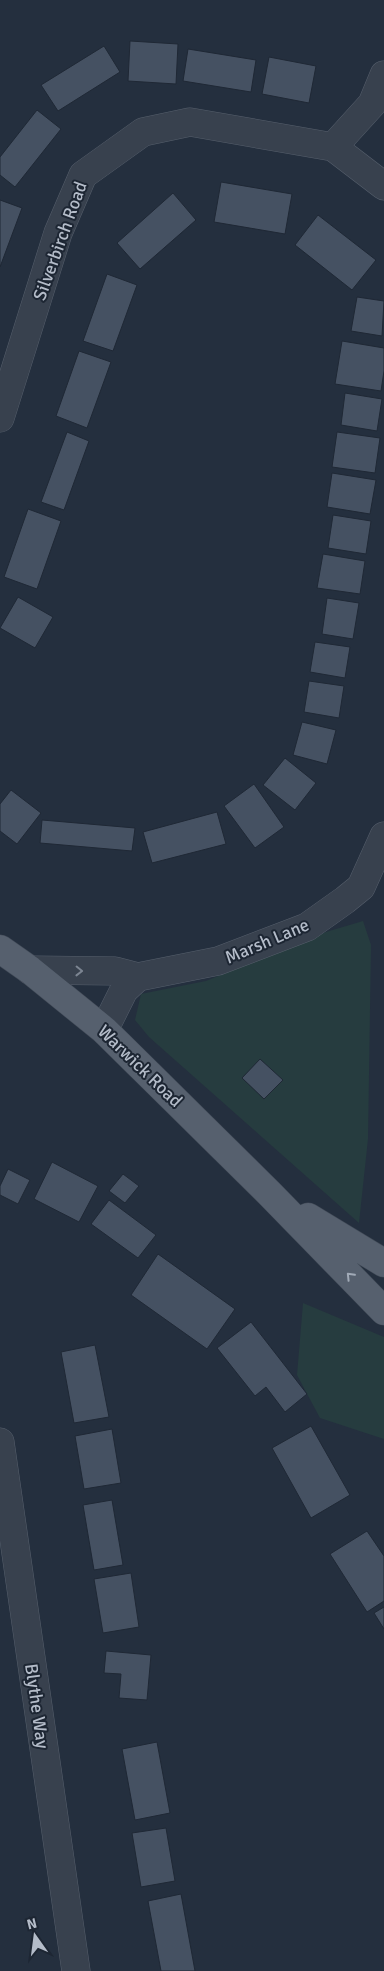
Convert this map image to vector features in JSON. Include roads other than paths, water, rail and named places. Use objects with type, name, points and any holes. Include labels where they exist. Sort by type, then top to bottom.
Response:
[{"type":"main road","name":"Warwick Road","points":[[0,949],[30,970],[104,1030],[270,1194],[384,1311]]},
{"type":"main road","name":"Warwick Road","points":[[270,1194],[365,1254],[384,1263]]},
{"type":"street","points":[[333,147],[372,104],[384,75]]},
{"type":"street","name":"Silverbirch Road","points":[[0,418],[58,234],[83,175],[143,132],[190,122],[333,147],[384,186]]},
{"type":"street","name":"Marsh Lane","points":[[30,970],[115,971],[138,977],[218,961],[307,927],[361,887],[384,836]]},
{"type":"street","points":[[104,1030],[124,990],[138,977]]},
{"type":"street","name":"Blythe Way","points":[[0,1442],[76,1971]]}]
